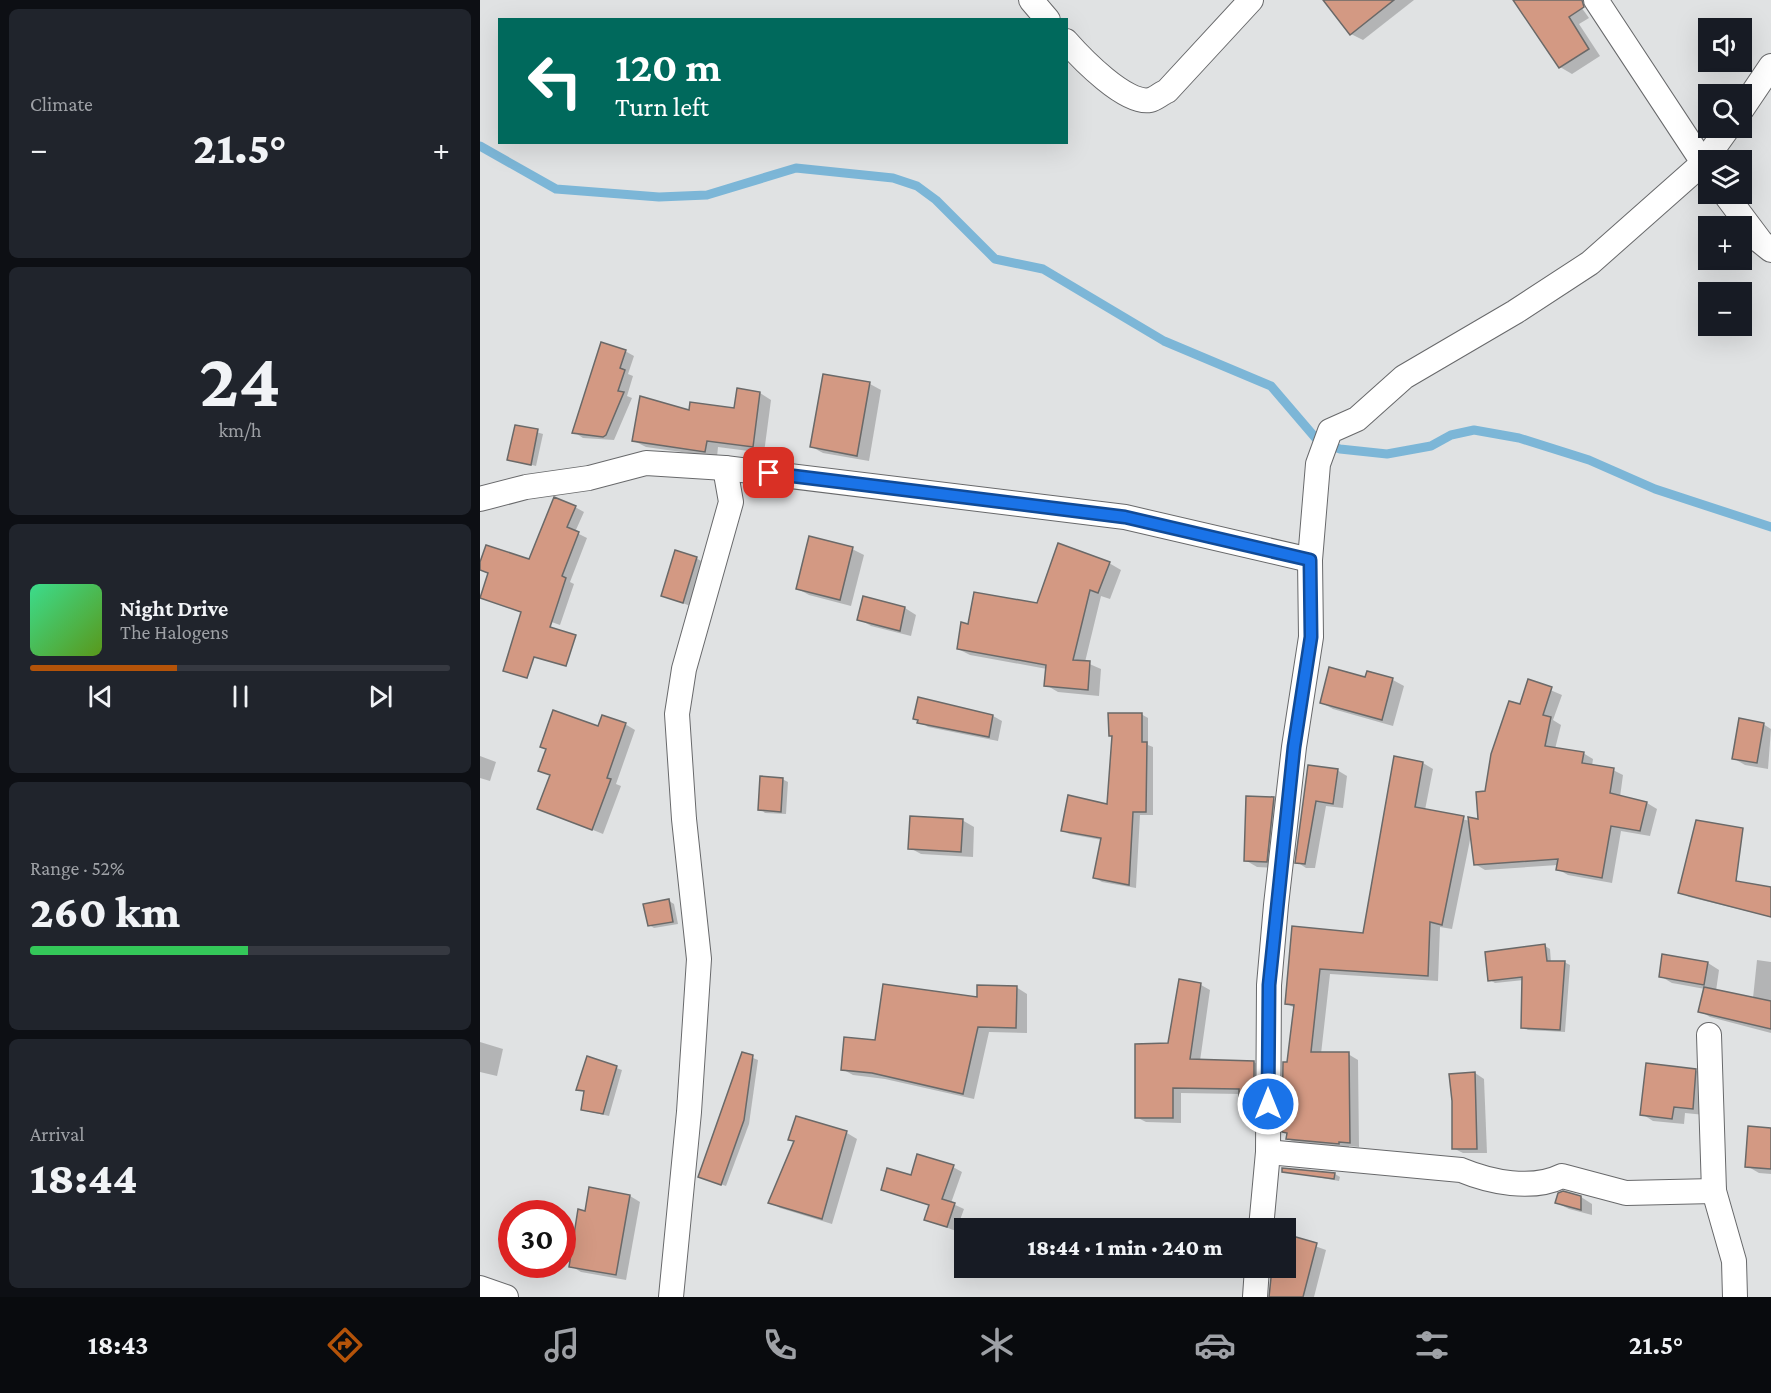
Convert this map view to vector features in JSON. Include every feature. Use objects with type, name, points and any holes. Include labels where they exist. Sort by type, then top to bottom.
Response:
[{"type":"street","points":[[1031,0],[1046,18]]},
{"type":"street","points":[[1068,43],[1113,85],[1137,99],[1150,100],[1167,91],[1251,0]]},
{"type":"street","points":[[1596,0],[1698,154]]},
{"type":"street","points":[[1752,94],[1771,66]]},
{"type":"street","points":[[1262,1218],[1268,1152],[1269,985],[1294,747],[1311,637],[1310,560],[1318,464],[1330,431],[1357,419],[1404,377],[1515,312],[1590,263],[1698,173]]},
{"type":"street","points":[[1732,204],[1761,242],[1771,250]]},
{"type":"street","points":[[480,499],[526,487],[589,478],[645,463],[725,468],[1125,517],[1310,560]]},
{"type":"street","points":[[671,1297],[689,1112],[699,959],[684,819],[677,714],[684,669],[731,502],[725,468]]},
{"type":"street","points":[[1709,1035],[1714,1191],[1734,1261],[1735,1297]]},
{"type":"street","points":[[1268,1152],[1461,1170],[1479,1177],[1529,1184],[1551,1181],[1562,1176],[1626,1193],[1714,1191]]},
{"type":"street","points":[[1255,1297],[1256,1278]]},
{"type":"street","points":[[480,1288],[506,1297]]},
{"type":"building","points":[[1323,0],[1394,0],[1350,35]]},
{"type":"building","points":[[1513,0],[1582,0],[1584,7],[1569,17],[1589,49],[1559,68]]},
{"type":"building","points":[[601,342],[626,350],[620,368],[625,370],[618,391],[624,392],[606,435],[603,437],[572,433]]},
{"type":"building","points":[[823,374],[870,382],[857,456],[810,447]]},
{"type":"building","points":[[737,388],[760,392],[753,447],[707,441],[705,452],[632,441],[640,396],[689,410],[690,402],[734,408]]},
{"type":"building","points":[[515,425],[538,429],[531,465],[507,460]]},
{"type":"building","points":[[554,497],[576,506],[567,527],[579,532],[562,576],[566,578],[550,627],[576,635],[566,666],[534,657],[527,678],[503,671],[521,612],[480,598],[488,573],[480,570],[480,562],[486,545],[529,559]]},
{"type":"building","points":[[809,536],[853,547],[840,600],[796,589]]},
{"type":"building","points":[[1058,543],[1110,562],[1098,593],[1090,590],[1073,660],[1090,661],[1088,690],[1044,686],[1046,665],[957,649],[961,622],[968,624],[974,592],[1037,603]]},
{"type":"building","points":[[675,550],[697,557],[683,603],[661,596]]},
{"type":"building","points":[[863,596],[905,607],[900,631],[857,620]]},
{"type":"building","points":[[1329,667],[1365,677],[1367,671],[1393,678],[1382,720],[1320,703]]},
{"type":"building","points":[[1528,679],[1552,687],[1543,715],[1551,717],[1545,746],[1584,752],[1582,763],[1614,768],[1610,793],[1647,802],[1640,831],[1611,826],[1602,878],[1556,870],[1558,859],[1474,865],[1468,817],[1478,819],[1476,792],[1485,791],[1491,754],[1509,701],[1520,704]]},
{"type":"building","points":[[918,697],[993,715],[989,737],[917,723],[918,720],[913,719]]},
{"type":"building","points":[[553,710],[598,726],[602,715],[626,723],[607,778],[611,779],[592,830],[537,809],[550,775],[538,771],[546,749],[540,747]]},
{"type":"building","points":[[1108,713],[1142,713],[1142,742],[1147,742],[1146,812],[1133,812],[1129,885],[1093,878],[1101,838],[1061,831],[1068,795],[1107,804],[1112,736],[1109,736]]},
{"type":"building","points":[[1739,718],[1764,723],[1757,763],[1732,759]]},
{"type":"building","points":[[1394,756],[1423,762],[1415,807],[1464,816],[1442,925],[1430,922],[1428,976],[1320,969],[1311,1052],[1349,1052],[1350,1143],[1286,1139],[1287,1133],[1282,1132],[1283,1062],[1287,1062],[1294,1005],[1285,1004],[1292,926],[1363,933]]},
{"type":"building","points":[[1308,765],[1338,769],[1333,804],[1316,801],[1305,864],[1295,863]]},
{"type":"building","points":[[760,776],[783,778],[781,812],[758,810]]},
{"type":"building","points":[[1246,796],[1274,797],[1267,862],[1244,861]]},
{"type":"building","points":[[910,816],[963,819],[961,852],[908,849]]},
{"type":"building","points":[[1696,820],[1743,828],[1736,881],[1771,887],[1771,917],[1678,893]]},
{"type":"building","points":[[669,899],[673,922],[648,926],[643,904]]},
{"type":"building","points":[[1545,944],[1547,961],[1565,961],[1560,1030],[1521,1028],[1522,977],[1488,981],[1485,952]]},
{"type":"building","points":[[1662,954],[1708,962],[1704,985],[1659,977]]},
{"type":"building","points":[[1179,979],[1201,983],[1190,1059],[1254,1061],[1254,1097],[1239,1097],[1239,1089],[1173,1088],[1173,1118],[1135,1118],[1135,1044],[1168,1043]]},
{"type":"building","points":[[883,984],[977,997],[977,985],[1017,986],[1016,1028],[978,1027],[963,1094],[872,1073],[841,1070],[844,1037],[875,1040]]},
{"type":"building","points":[[1704,987],[1771,1001],[1771,1029],[1698,1012]]},
{"type":"building","points":[[742,1052],[753,1055],[744,1120],[721,1185],[698,1177]]},
{"type":"building","points":[[587,1056],[617,1066],[603,1114],[581,1110],[584,1091],[576,1090]]},
{"type":"building","points":[[1646,1063],[1696,1069],[1693,1109],[1674,1107],[1672,1119],[1640,1115]]},
{"type":"building","points":[[1475,1072],[1477,1149],[1452,1149],[1452,1101],[1449,1074]]},
{"type":"building","points":[[796,1116],[847,1131],[822,1219],[768,1203],[794,1141],[788,1140]]},
{"type":"building","points":[[1748,1126],[1771,1128],[1771,1169],[1745,1167]]},
{"type":"building","points":[[917,1154],[954,1165],[942,1199],[955,1203],[947,1227],[924,1220],[929,1205],[881,1190],[887,1168],[911,1175]]},
{"type":"building","points":[[1282,1168],[1335,1173],[1334,1179],[1282,1172]]},
{"type":"building","points":[[589,1187],[630,1195],[616,1275],[576,1268],[578,1209],[585,1211]]},
{"type":"building","points":[[1563,1191],[1581,1196],[1581,1210],[1555,1203],[1558,1193]]},
{"type":"building","points":[[1296,1237],[1317,1243],[1303,1297],[1269,1297],[1271,1278],[1296,1278]]},
{"type":"waterway","points":[[480,146],[556,189],[659,197],[707,195],[796,168],[893,178],[917,186],[936,200],[995,259],[1043,269],[1164,341],[1271,386],[1319,442],[1340,449],[1387,454],[1431,446],[1451,435],[1474,430],[1519,438],[1589,460],[1655,489],[1771,527]]},
{"type":"route","points":[[769,473],[990,498],[1125,517],[1310,560],[1311,637],[1294,747],[1269,985],[1268,1104]]}]
